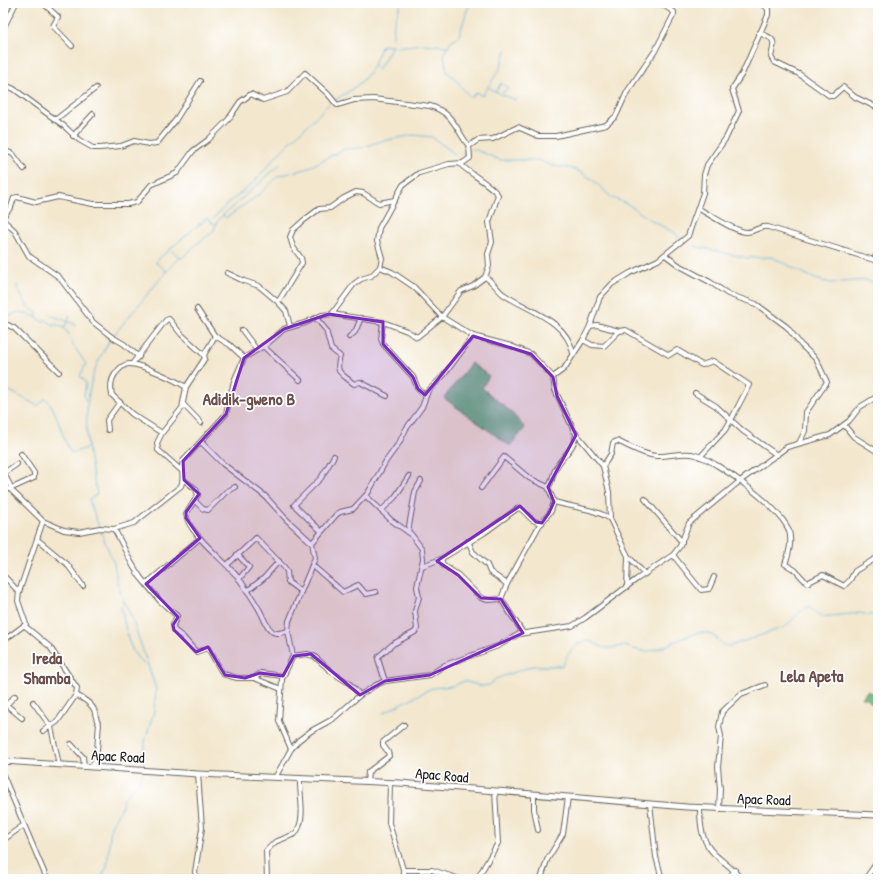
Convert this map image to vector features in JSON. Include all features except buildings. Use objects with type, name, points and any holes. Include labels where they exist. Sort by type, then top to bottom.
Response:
[{"type":"main road","name":"Apac Road","points":[[3,761],[198,774],[276,776],[390,783],[700,808],[878,815]]},
{"type":"street","points":[[3,29],[16,3]]},
{"type":"street","points":[[43,3],[58,17],[53,26],[72,46]]},
{"type":"street","points":[[469,146],[478,140],[493,139],[518,127],[538,136],[556,136],[600,128],[610,122],[618,113],[627,92],[655,51],[674,14],[674,12],[660,3]]},
{"type":"street","points":[[553,377],[564,369],[573,353],[583,340],[590,326],[600,297],[612,284],[630,273],[655,262],[688,236],[699,209],[707,165],[726,138],[739,111],[732,92],[733,87],[742,74],[768,12],[762,3]]},
{"type":"street","points":[[759,32],[769,36],[774,41],[774,46],[770,57],[774,62],[799,74],[830,96],[833,96],[843,87],[855,97],[878,108]]},
{"type":"street","points":[[3,217],[11,207],[14,198],[17,197],[36,202],[58,197],[93,204],[128,204],[137,202],[151,185],[177,173],[193,151],[208,140],[228,120],[240,102],[247,95],[251,94],[263,100],[287,92],[305,74],[328,94],[337,106],[354,100],[373,99],[435,107],[453,121],[469,146],[470,158],[460,164],[449,164],[418,173],[403,185],[383,218],[378,230],[377,241],[382,258],[380,268],[371,276],[361,279],[354,284],[332,314]]},
{"type":"street","points":[[3,84],[14,89],[55,120],[73,136],[93,148],[121,146],[134,141],[144,144],[155,144],[175,121],[200,81]]},
{"type":"street","points":[[55,120],[96,88]]},
{"type":"street","points":[[73,136],[93,114]]},
{"type":"street","points":[[3,150],[13,154],[24,169]]},
{"type":"street","points":[[288,631],[279,633],[273,632],[265,622],[239,579],[200,538],[186,518],[186,512],[195,502],[198,492],[184,480],[182,471],[184,459],[226,414],[234,381],[244,358],[263,346],[281,331],[290,326],[305,323],[316,318],[332,314],[383,322],[407,331],[417,337],[442,317],[461,291],[473,286],[484,278],[488,266],[488,254],[492,242],[489,222],[498,195],[494,189],[473,176],[460,164]]},
{"type":"street","points":[[278,302],[302,263],[301,258],[293,247],[290,237],[293,230],[298,225],[319,210],[330,208],[356,192],[363,193],[379,203],[395,200]]},
{"type":"street","points":[[699,209],[741,231],[752,231],[766,226],[874,260],[878,251]]},
{"type":"street","points":[[3,220],[15,231],[29,256],[59,277],[93,322],[112,338],[124,344],[138,357]]},
{"type":"street","points":[[665,255],[680,266],[710,282],[728,294],[761,307],[792,331],[801,345],[816,360],[827,382],[806,412],[805,431],[800,443]]},
{"type":"street","points":[[380,268],[392,272],[414,287],[442,317],[473,336],[531,354],[553,377],[553,384],[557,396],[576,435],[603,466],[609,492],[610,519],[628,556],[645,574]]},
{"type":"street","points":[[227,273],[259,286],[283,307],[290,326]]},
{"type":"street","points":[[484,278],[503,294],[554,323],[568,339],[573,353]]},
{"type":"street","points":[[196,309],[215,336],[244,358]]},
{"type":"street","points":[[162,433],[139,418],[112,395],[112,380],[121,368],[132,364],[168,318],[180,334],[204,355]]},
{"type":"street","points":[[316,318],[326,330],[331,349],[340,356],[337,366],[338,370],[354,384],[360,382],[386,396]]},
{"type":"street","points":[[349,337],[355,332],[362,318]]},
{"type":"street","points":[[383,322],[381,339],[383,344],[413,376],[418,389],[426,396]]},
{"type":"street","points":[[590,326],[601,325],[619,331],[626,330],[669,355],[677,350],[702,365],[713,361],[749,385],[725,430],[700,456]]},
{"type":"street","points":[[3,326],[11,326],[59,372]]},
{"type":"street","points":[[242,330],[257,350]]},
{"type":"street","points":[[583,340],[592,345],[604,346],[619,331]]},
{"type":"street","points":[[182,471],[158,450],[157,443],[162,433],[183,404],[186,387],[205,358],[204,355],[215,336]]},
{"type":"street","points":[[291,749],[279,721],[281,689],[283,676],[293,656],[288,631],[291,616],[315,556],[311,547],[312,543],[320,531],[339,513],[353,509],[366,496],[386,461],[399,444],[406,429],[422,407],[426,396],[473,336]]},
{"type":"street","points":[[263,346],[300,380]]},
{"type":"street","points":[[132,364],[171,378],[186,387]]},
{"type":"street","points":[[695,393],[716,406],[731,420],[777,455]]},
{"type":"street","points":[[276,776],[291,749],[312,731],[333,719],[360,695],[385,681],[430,675],[445,665],[498,646],[514,636],[523,633],[576,624],[673,555],[682,542],[685,531],[694,517],[740,481],[787,447],[830,436],[844,425],[860,407],[878,396]]},
{"type":"street","points":[[108,430],[107,420],[120,402]]},
{"type":"street","points":[[183,404],[201,423]]},
{"type":"street","points":[[844,425],[854,437],[878,452]]},
{"type":"street","points":[[548,487],[552,483],[554,470],[563,455],[570,450],[576,435]]},
{"type":"street","points":[[603,466],[611,454],[613,443],[617,441],[656,456],[688,454],[700,456],[728,472],[773,509],[784,523],[790,537],[785,564],[795,570],[807,583],[823,575],[844,586],[849,583],[853,573],[857,569],[878,557]]},
{"type":"street","points":[[201,442],[221,463],[266,496],[286,519],[312,543]]},
{"type":"street","points":[[3,489],[10,488],[34,478],[34,472],[21,454]]},
{"type":"street","points":[[320,531],[294,505],[321,478],[334,456]]},
{"type":"street","points":[[481,488],[504,457],[529,478],[548,487],[554,502],[551,511],[542,523],[507,584],[501,599]]},
{"type":"street","points":[[17,464],[3,473],[10,488],[43,522],[74,532],[100,528],[114,529],[134,523],[179,489],[184,480]]},
{"type":"street","points":[[382,511],[409,476]]},
{"type":"street","points":[[408,532],[415,492],[421,481]]},
{"type":"street","points":[[195,502],[203,509],[208,510],[229,489],[235,487]]},
{"type":"street","points":[[366,496],[395,524],[416,539],[422,549],[423,556],[417,587],[419,597],[415,611],[417,629],[415,632],[393,644],[380,655],[378,659],[385,681]]},
{"type":"street","points":[[645,499],[682,542]]},
{"type":"street","points":[[554,502],[572,508],[593,511],[610,519]]},
{"type":"street","points":[[422,566],[441,559],[468,541],[484,533],[519,508],[531,520],[542,523]]},
{"type":"street","points":[[43,522],[19,592],[18,602],[25,618],[25,626],[54,652],[77,688],[76,695],[57,722],[43,731]]},
{"type":"street","points":[[114,529],[135,570],[160,601],[177,616],[173,628],[196,652],[208,648],[225,675],[237,678],[254,678],[281,689]]},
{"type":"street","points":[[146,584],[200,538]]},
{"type":"street","points":[[227,565],[237,554],[256,538],[286,570],[288,582],[300,591]]},
{"type":"street","points":[[38,540],[67,564],[83,586]]},
{"type":"street","points":[[468,541],[474,554],[485,563],[490,572],[507,584]]},
{"type":"street","points":[[237,554],[249,567],[239,579]]},
{"type":"street","points":[[673,555],[701,590],[709,589],[714,577]]},
{"type":"street","points":[[627,587],[628,556]]},
{"type":"street","points":[[441,559],[443,565],[458,575],[481,598],[488,600],[501,599]]},
{"type":"street","points":[[247,591],[264,578],[279,561]]},
{"type":"street","points":[[312,565],[343,592],[358,585],[366,594],[376,592]]},
{"type":"street","points":[[3,575],[19,592]]},
{"type":"street","points":[[501,599],[523,633]]},
{"type":"street","points":[[3,641],[25,626]]},
{"type":"street","points":[[293,656],[307,654],[314,656],[333,674],[349,683],[360,695]]},
{"type":"street","points":[[254,678],[261,673],[283,676]]},
{"type":"street","points":[[719,809],[720,800],[718,767],[721,736],[718,727],[722,712],[741,694],[765,685]]},
{"type":"street","points":[[76,695],[83,699],[94,711],[95,719],[99,725],[96,737],[96,758],[92,767]]},
{"type":"street","points":[[15,696],[4,705],[22,718]]},
{"type":"street","points":[[33,702],[51,726],[59,765]]},
{"type":"street","points":[[367,782],[368,772],[389,756],[383,745],[384,742],[404,726]]},
{"type":"street","points":[[71,744],[83,757],[84,766]]},
{"type":"street","points":[[197,879],[195,872],[202,828],[198,774]]},
{"type":"street","points":[[3,775],[47,879]]},
{"type":"street","points":[[267,879],[266,851],[275,842],[295,834],[299,826],[302,814],[300,778]]},
{"type":"street","points":[[390,783],[389,823],[406,879]]},
{"type":"street","points":[[477,879],[498,843],[495,791]]},
{"type":"street","points":[[534,794],[534,809],[538,830]]},
{"type":"street","points":[[540,879],[547,860],[563,834],[568,797]]},
{"type":"street","points":[[650,804],[656,857],[662,879]]},
{"type":"street","points":[[700,808],[700,830],[707,845],[718,858],[735,870],[741,879]]},
{"type":"street","points":[[3,840],[24,825]]},
{"type":"street","points":[[865,879],[878,861]]},
{"type":"street","points":[[403,870],[432,870],[460,879]]},
{"type":"street","points":[[728,879],[735,870]]},
{"type":"highlighted area","points":[[329,314],[383,322],[383,344],[413,377],[418,389],[425,395],[473,336],[531,354],[553,377],[557,396],[576,435],[548,487],[554,502],[549,513],[542,523],[536,522],[520,506],[437,561],[458,575],[481,598],[501,599],[523,633],[430,675],[385,681],[360,695],[311,654],[294,656],[283,676],[260,673],[245,678],[225,675],[208,647],[196,652],[174,630],[173,625],[178,617],[146,584],[200,538],[186,518],[186,512],[199,494],[184,480],[183,461],[226,414],[244,358],[284,329]]},
{"type":"green space","points":[[471,363],[489,376],[482,388],[510,411],[525,428],[510,446],[444,398]]},
{"type":"green space","points":[[867,691],[875,695],[878,691],[878,709],[866,698],[862,698]]},
{"type":"waterway","points":[[373,65],[378,70],[392,46],[394,23],[401,3]]},
{"type":"waterway","points":[[472,3],[467,10],[459,36],[451,41],[444,54],[447,72],[471,98],[476,92],[482,96],[500,69],[506,50]]},
{"type":"waterway","points":[[335,100],[355,87],[364,79],[373,66],[382,45],[397,47],[423,44],[448,46]]},
{"type":"waterway","points":[[497,90],[501,83],[511,90]]},
{"type":"waterway","points":[[489,88],[516,100]]},
{"type":"waterway","points":[[503,93],[507,88]]},
{"type":"waterway","points":[[213,219],[225,206],[253,183],[281,151],[332,101]]},
{"type":"waterway","points":[[223,215],[226,218],[261,193],[278,176],[306,169],[344,149],[361,148],[378,142],[413,135],[432,137],[455,154],[468,151]]},
{"type":"waterway","points":[[471,150],[474,149],[500,160],[539,160],[552,166],[569,168],[578,171],[592,179],[611,197],[629,205],[649,219],[675,233],[681,240]]},
{"type":"waterway","points":[[179,257],[182,258],[199,242],[213,232],[217,222],[223,215],[281,164]]},
{"type":"waterway","points":[[113,336],[166,272],[156,263],[158,259],[207,218],[215,225]]},
{"type":"waterway","points":[[694,246],[747,258],[772,257],[815,279],[831,283],[866,280],[878,284]]},
{"type":"waterway","points":[[166,272],[179,257],[170,249]]},
{"type":"waterway","points":[[17,285],[17,290],[27,306],[37,313],[37,317]]},
{"type":"waterway","points":[[3,318],[19,312],[34,316],[43,322],[45,319],[54,326],[56,324],[64,328],[86,364],[80,376],[86,383],[84,395],[86,401]]},
{"type":"waterway","points":[[50,315],[75,324],[75,326]]},
{"type":"waterway","points":[[64,328],[69,319],[69,315]]},
{"type":"waterway","points":[[99,527],[89,500],[97,494],[89,454],[87,414],[93,375],[100,357],[111,339]]},
{"type":"waterway","points":[[3,390],[8,390],[38,406],[45,398],[53,409],[71,453],[87,448]]},
{"type":"waterway","points":[[100,530],[114,563],[117,582],[124,604],[132,618],[156,689],[154,711],[145,741],[144,769]]},
{"type":"waterway","points":[[123,605],[121,606],[130,645],[138,658],[144,664]]},
{"type":"waterway","points":[[383,713],[432,688],[453,686],[464,681],[481,686],[490,685],[495,679],[532,666],[562,666],[574,647],[581,642],[589,641],[603,648],[624,646],[648,651],[664,647],[689,635],[705,633],[712,635],[723,645],[730,646],[785,627],[803,609],[809,606],[821,617],[859,613],[870,615],[878,613]]},
{"type":"waterway","points":[[100,879],[107,867],[111,826],[122,806],[123,798],[139,782],[143,772]]},
{"type":"district","name":"Adidik-gweno B","points":[[249,398]]},
{"type":"district","name":"Ireda Shamba","points":[[47,667]]},
{"type":"district","name":"Lela Apeta","points":[[812,675]]}]
